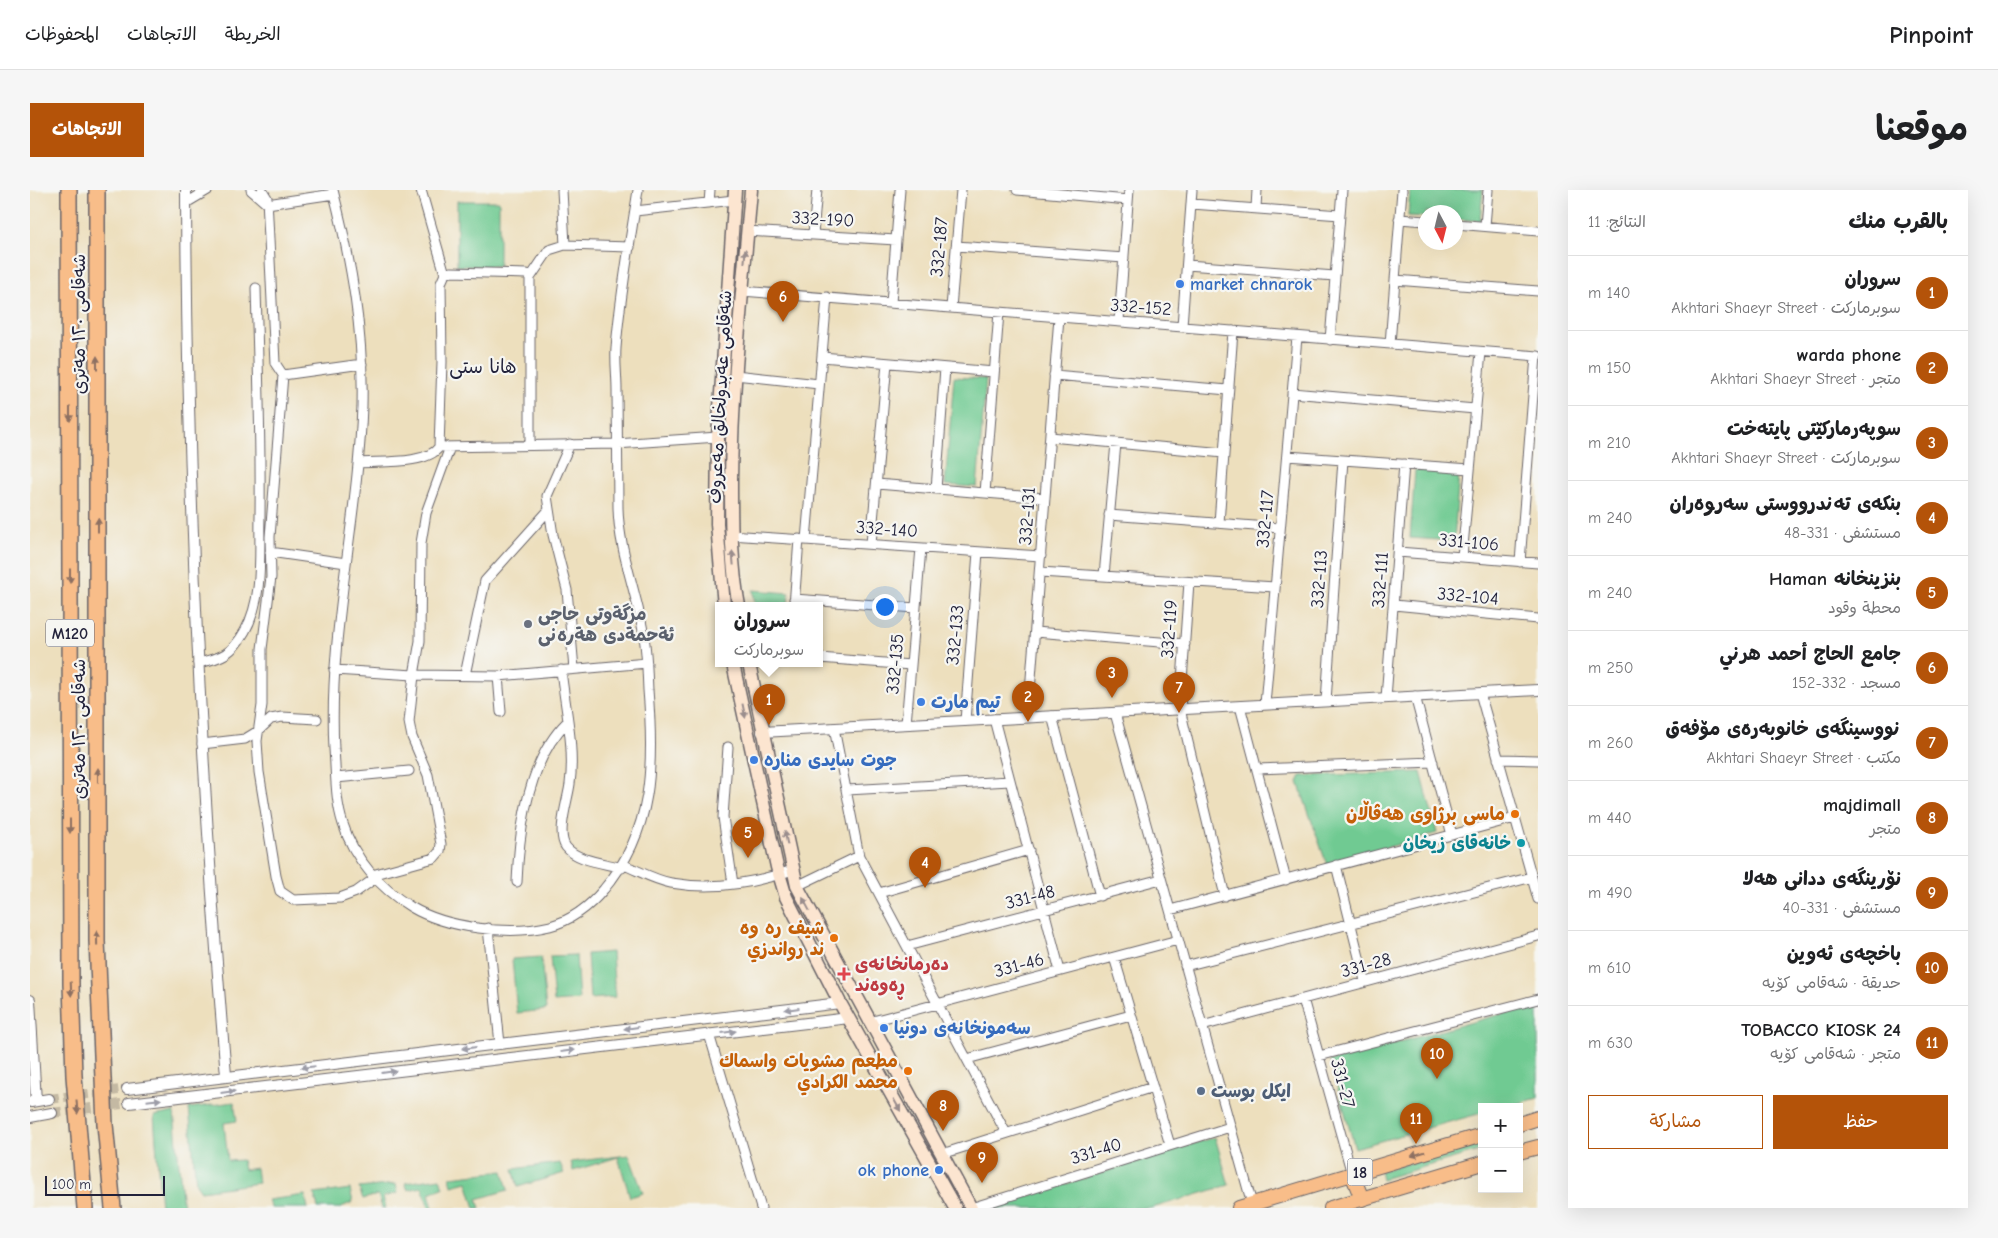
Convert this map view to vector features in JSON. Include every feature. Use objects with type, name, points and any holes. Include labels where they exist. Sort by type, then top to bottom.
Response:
[{"type":"highway","name":"شەقامی ١٢٠ مەتری","points":[[69,190],[71,984],[79,1137],[85,1208]]},
{"type":"highway","name":"شەقامی ١٢٠ مەتری","points":[[97,190],[97,940],[105,1124],[113,1208]]},
{"type":"highway","points":[[1523,1123],[1538,1118]]},
{"type":"highway","points":[[105,1124],[119,1181],[122,1208]]},
{"type":"highway","name":"18","points":[[1246,1206],[1478,1136]]},
{"type":"highway","points":[[75,1208],[79,1137]]},
{"type":"highway","points":[[1523,1151],[1538,1147]]},
{"type":"highway","name":"18","points":[[1331,1208],[1478,1164]]},
{"type":"highway","points":[[1352,1174],[1362,1199]]},
{"type":"main road","name":"شەقامی عەبدولخالق مەعروف","points":[[738,602],[731,535],[735,375],[751,190]]},
{"type":"main road","name":"شەقامی عەبدولخالق مەعروف","points":[[724,602],[717,524],[718,437],[735,195]]},
{"type":"main road","points":[[734,667],[779,875],[786,897],[834,1004],[849,1018],[955,1208]]},
{"type":"main road","points":[[751,667],[762,732],[797,886],[971,1208]]},
{"type":"street","points":[[186,190],[188,400],[198,664],[212,910],[226,1075]]},
{"type":"street","points":[[186,202],[208,190]]},
{"type":"street","points":[[251,190],[267,204]]},
{"type":"street","points":[[262,190],[267,204],[275,363],[283,375],[270,552],[271,577],[262,649],[262,704],[258,731],[259,772],[280,891],[293,900],[331,900],[356,892],[373,877],[434,858],[440,852],[441,844],[437,812],[424,763],[410,730],[414,675],[420,641],[421,543],[426,513],[450,447]]},
{"type":"street","points":[[358,462],[424,458],[435,453],[439,448],[442,362],[441,283],[445,274],[421,190]]},
{"type":"street","points":[[562,190],[565,244]]},
{"type":"street","points":[[267,204],[334,192],[357,305],[362,364],[358,462],[334,670],[333,717],[336,778],[343,824],[360,860],[373,877],[396,897],[425,915],[452,924],[488,928],[540,928],[568,920],[591,903],[623,866],[645,808],[650,780],[651,715],[648,663],[643,629],[621,535],[616,444],[616,349],[638,190]]},
{"type":"street","points":[[709,203],[710,190]]},
{"type":"street","points":[[813,234],[817,190]]},
{"type":"street","points":[[891,303],[900,190]]},
{"type":"street","name":"332-187","points":[[951,308],[961,190]]},
{"type":"street","points":[[1019,190],[1128,200]]},
{"type":"street","points":[[1119,321],[1129,190]]},
{"type":"street","points":[[1182,326],[1192,190]]},
{"type":"street","points":[[1256,190],[1256,208]]},
{"type":"street","points":[[1330,340],[1342,190]]},
{"type":"street","points":[[1390,344],[1402,190]]},
{"type":"street","points":[[1485,226],[1488,190]]},
{"type":"street","points":[[635,211],[709,203],[735,195]]},
{"type":"street","points":[[1192,204],[1340,215]]},
{"type":"street","points":[[1399,219],[1418,220]]},
{"type":"street","points":[[1463,224],[1538,231]]},
{"type":"street","name":"332-190","points":[[748,231],[896,240]]},
{"type":"street","points":[[530,445],[530,278],[549,250],[565,244],[630,247]]},
{"type":"street","points":[[956,246],[1124,258]]},
{"type":"street","points":[[1187,265],[1336,276]]},
{"type":"street","points":[[445,274],[451,272],[527,274],[530,278]]},
{"type":"street","points":[[1395,280],[1538,291]]},
{"type":"street","points":[[198,664],[222,658],[232,650],[246,631],[256,599],[259,581],[260,469],[256,288]]},
{"type":"street","name":"332-152","points":[[742,291],[1537,356]]},
{"type":"street","points":[[794,602],[803,540],[827,297]]},
{"type":"street","points":[[985,493],[999,312]]},
{"type":"street","name":"332-131","points":[[1028,717],[1059,317]]},
{"type":"street","points":[[1219,523],[1233,331]]},
{"type":"street","name":"332-117","points":[[1266,704],[1297,336]]},
{"type":"street","points":[[1462,557],[1481,352]]},
{"type":"street","points":[[1520,562],[1537,356]]},
{"type":"street","points":[[822,357],[994,372]]},
{"type":"street","points":[[871,544],[887,363]]},
{"type":"street","points":[[283,375],[362,364]]},
{"type":"street","points":[[936,489],[945,368]]},
{"type":"street","points":[[735,375],[819,384]]},
{"type":"street","points":[[1054,375],[1228,390]]},
{"type":"street","points":[[1292,393],[1476,409]]},
{"type":"street","points":[[439,448],[616,444],[718,437]]},
{"type":"street","points":[[1050,437],[1224,453]]},
{"type":"street","points":[[1104,576],[1116,443]]},
{"type":"street","points":[[570,444],[547,496],[548,511],[567,590],[574,669]]},
{"type":"street","points":[[1286,456],[1470,469]]},
{"type":"street","name":"332-113","points":[[1326,701],[1344,460]]},
{"type":"street","name":"332-111","points":[[1386,698],[1404,464]]},
{"type":"street","points":[[876,484],[1045,498]]},
{"type":"street","points":[[465,675],[485,581],[548,511]]},
{"type":"street","points":[[1109,515],[1280,528]]},
{"type":"street","name":"332-140","points":[[731,535],[1041,556]]},
{"type":"street","name":"332-135","points":[[906,724],[921,548]]},
{"type":"street","points":[[270,552],[346,563]]},
{"type":"street","name":"332-133","points":[[965,721],[978,552]]},
{"type":"street","name":"331-106","points":[[1398,552],[1538,564]]},
{"type":"street","points":[[1040,572],[1275,588]]},
{"type":"street","name":"332-119","points":[[1190,582],[1180,709],[1225,896]]},
{"type":"street","points":[[823,604],[916,608]]},
{"type":"street","name":"332-104","points":[[1394,605],[1538,619]]},
{"type":"street","points":[[1035,632],[1185,644]]},
{"type":"street","points":[[823,658],[911,665]]},
{"type":"street","points":[[334,670],[414,675],[498,676],[648,663]]},
{"type":"street","points":[[561,670],[572,764],[562,826],[564,845],[571,853],[623,866],[670,883],[733,884],[779,875],[793,870]]},
{"type":"street","points":[[498,676],[501,712]]},
{"type":"street","points":[[762,732],[1538,690]]},
{"type":"street","points":[[1480,693],[1538,899]]},
{"type":"street","points":[[1415,696],[1452,835]]},
{"type":"street","points":[[1240,706],[1286,880]]},
{"type":"street","points":[[1115,713],[1230,1127],[1246,1206]]},
{"type":"street","points":[[1052,716],[1100,896]]},
{"type":"street","points":[[202,744],[245,739],[258,731],[271,719],[282,717],[317,719]]},
{"type":"street","points":[[994,719],[1060,971]]},
{"type":"street","points":[[517,882],[524,815],[539,765],[550,741],[567,722]]},
{"type":"street","points":[[834,728],[859,856],[1006,1134]]},
{"type":"street","points":[[728,746],[723,817],[733,884]]},
{"type":"street","points":[[1498,759],[1538,760]]},
{"type":"street","points":[[1257,770],[1433,762]]},
{"type":"street","points":[[336,778],[409,771]]},
{"type":"street","points":[[846,790],[1010,781]]},
{"type":"street","points":[[1170,910],[1515,818]]},
{"type":"street","points":[[879,892],[1029,850]]},
{"type":"street","points":[[797,886],[859,856]]},
{"type":"street","points":[[1336,865],[1365,981]]},
{"type":"street","points":[[1185,966],[1350,922],[1532,877]]},
{"type":"street","name":"331-48","points":[[907,946],[1161,880]]},
{"type":"street","points":[[488,928],[500,1044]]},
{"type":"street","name":"331-28","points":[[1202,1026],[1538,936]]},
{"type":"street","name":"331-46","points":[[869,1022],[1178,940]]},
{"type":"street","points":[[1114,957],[1170,1145]]},
{"type":"street","name":"331-27","points":[[1303,999],[1352,1174]]},
{"type":"street","points":[[1319,1056],[1538,999]]},
{"type":"street","points":[[30,1000],[33,1102],[50,1099]]},
{"type":"street","points":[[127,1089],[226,1075],[834,1004],[833,1020]]},
{"type":"street","points":[[967,1059],[1131,1015]]},
{"type":"street","points":[[128,1103],[849,1018]]},
{"type":"street","points":[[709,1034],[761,1208]]},
{"type":"street","points":[[540,1039],[542,1054]]},
{"type":"street","points":[[942,1154],[1153,1087]]},
{"type":"street","points":[[30,1117],[52,1113]]},
{"type":"street","name":"331-40","points":[[971,1208],[1230,1127]]},
{"type":"green space","points":[[1410,190],[1483,190],[1480,221],[1463,220],[1463,205],[1418,205],[1418,217],[1408,216]]},
{"type":"green space","points":[[457,201],[499,201],[499,266],[457,266]]},
{"type":"green space","points":[[954,377],[986,379],[977,487],[945,485]]},
{"type":"green space","points":[[1415,470],[1459,473],[1454,541],[1410,538]]},
{"type":"green space","points":[[753,590],[789,593],[788,602],[754,602]]},
{"type":"green space","points":[[1421,772],[1437,833],[1327,865],[1298,782],[1301,776]]},
{"type":"green space","points":[[612,952],[615,997],[590,999],[587,954]]},
{"type":"green space","points":[[576,955],[579,1000],[554,1002],[550,956]]},
{"type":"green space","points":[[541,957],[546,1010],[517,1013],[512,959]]},
{"type":"green space","points":[[1538,1004],[1538,1098],[1520,1103],[1478,1103],[1478,1114],[1355,1148],[1330,1061]]},
{"type":"green space","points":[[234,1102],[237,1121],[224,1123],[228,1161],[242,1160],[244,1170],[256,1168],[258,1183],[201,1191],[196,1184],[189,1108]]},
{"type":"green space","points":[[174,1112],[183,1208],[161,1208],[154,1116]]},
{"type":"green space","points":[[1215,1137],[1229,1185],[1152,1208],[990,1208]]},
{"type":"green space","points":[[1478,1144],[1478,1151],[1382,1179],[1380,1171]]},
{"type":"green space","points":[[629,1155],[643,1193],[630,1197],[618,1157],[573,1171],[571,1162]]},
{"type":"green space","points":[[560,1163],[564,1173],[518,1187],[513,1169]]},
{"type":"green space","points":[[503,1171],[508,1190],[477,1199],[480,1208],[475,1208],[467,1182],[452,1186],[450,1177]]},
{"type":"green space","points":[[440,1178],[443,1188],[429,1193],[433,1208],[429,1208],[422,1187],[408,1190],[405,1183]]},
{"type":"green space","points":[[396,1184],[398,1193],[383,1197],[386,1208],[382,1208],[378,1195],[363,1199],[359,1188]]},
{"type":"green space","points":[[350,1189],[353,1202],[339,1208],[318,1208],[314,1194]]},
{"type":"green space","points":[[305,1195],[308,1208],[271,1208],[268,1200]]},
{"type":"tunnel","points":[[49,1099],[127,1089]]},
{"type":"tunnel","points":[[52,1113],[129,1103]]},
{"type":"place","name":"market chnarok","points":[[1180,284]]},
{"type":"place","name":"جامع الحاج أحمد هرني","points":[[783,322]]},
{"type":"place","name":"مزگةوتی حاجی ئةحمةدی هةرەنی","points":[[528,624]]},
{"type":"place","name":"سوپەرمارکێتی پایتەخت","points":[[1112,698]]},
{"type":"place","name":"تيم مارت","points":[[921,702]]},
{"type":"place","name":"نووسینگەی خانوبەرەی مۆفەق","points":[[1179,713]]},
{"type":"place","name":"warda phone","points":[[1028,722]]},
{"type":"place","name":"سروران","points":[[769,725]]},
{"type":"place","name":"جوت سايدى مناره","points":[[754,760]]},
{"type":"place","name":"ماسی برژاوی هەڤاڵان","points":[[1515,814]]},
{"type":"place","name":"خانەقای زیخان","points":[[1521,843]]},
{"type":"place","name":"بنزینخانە Haman","points":[[748,858]]},
{"type":"place","name":"بنکەی تەندرووستی سەروەران","points":[[925,888]]},
{"type":"place","name":"شيف ره وه ند رواندزي","points":[[834,938]]},
{"type":"place","name":"دەرمانخانەی ڕەوەند","points":[[844,974]]},
{"type":"place","name":"سەمونخانەی دونیا","points":[[884,1028]]},
{"type":"place","name":"مطعم مشويات واسماك محمد الكرادي","points":[[908,1071]]},
{"type":"place","name":"باخچەی ئەوین","points":[[1437,1079]]},
{"type":"place","name":"ايكل بوست","points":[[1201,1091]]},
{"type":"place","name":"majdimall","points":[[943,1131]]},
{"type":"place","name":"TOBACCO KIOSK 24","points":[[1416,1144]]},
{"type":"place","name":"ok phone","points":[[939,1170]]},
{"type":"place","name":"نۆرینگەی ددانی هەلا","points":[[982,1183]]},
{"type":"district","name":"هانا ستى","points":[[483,366]]}]
